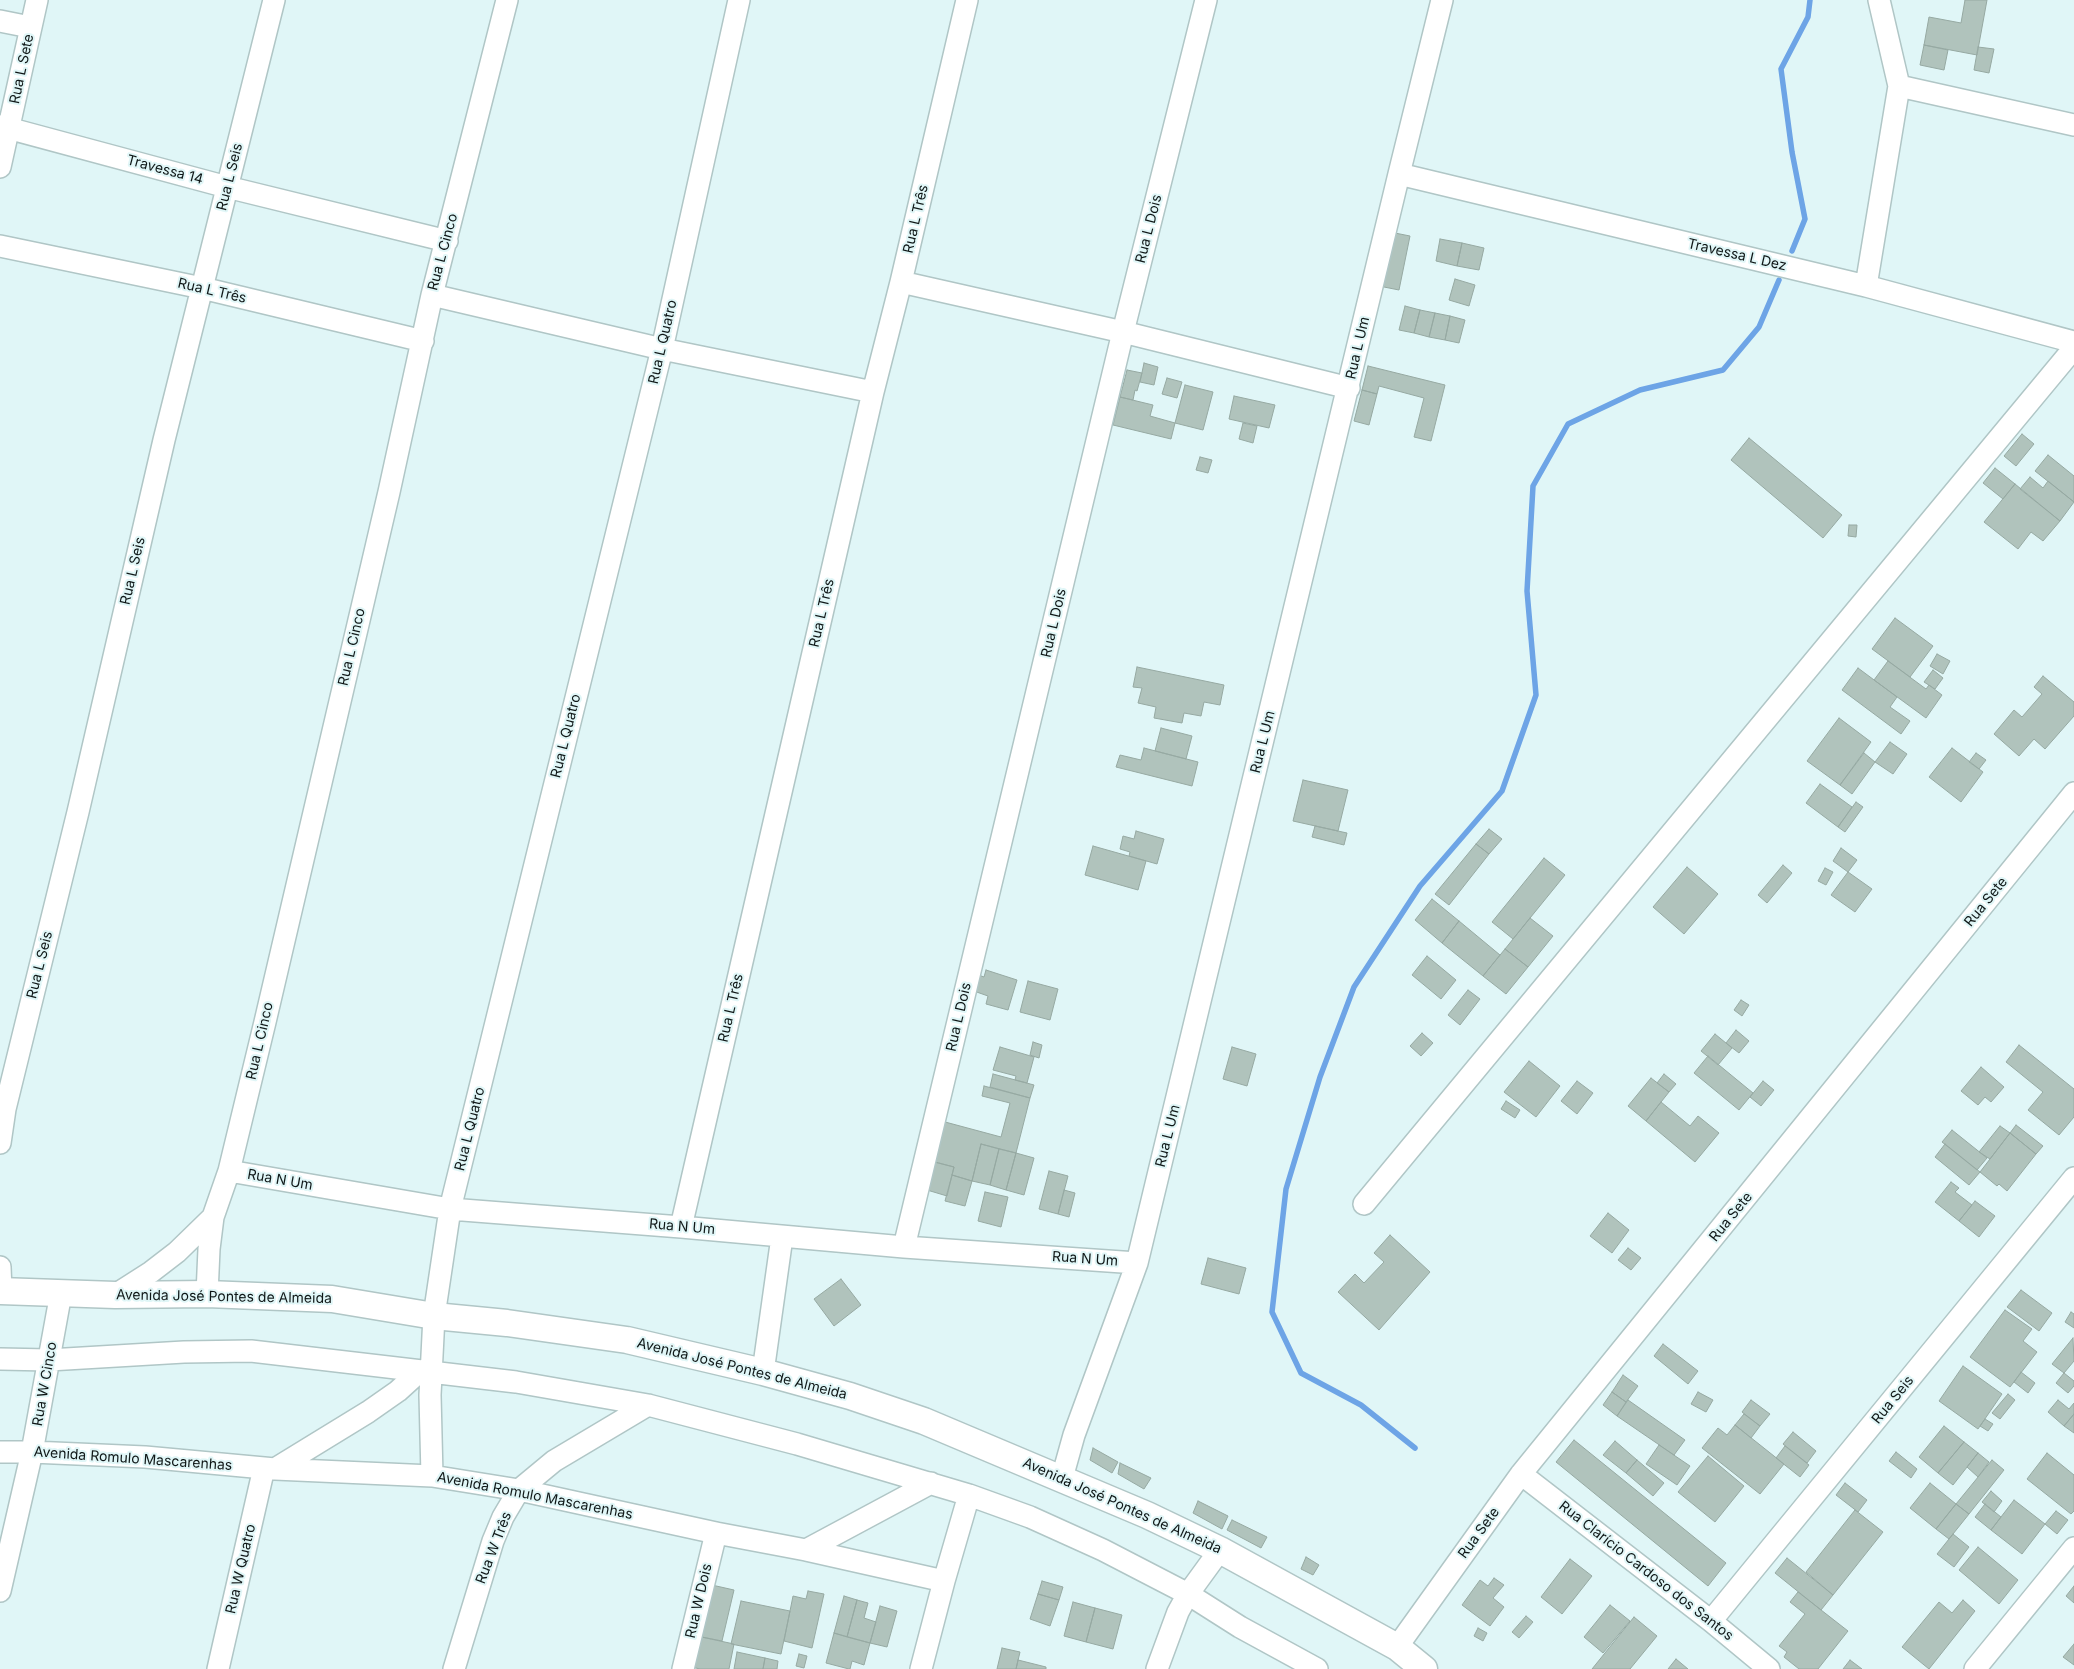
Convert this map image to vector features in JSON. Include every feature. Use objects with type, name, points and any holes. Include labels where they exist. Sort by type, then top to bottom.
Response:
[{"type":"street","name":"Rua L Sete","points":[[0,167],[5,127],[37,0]]},
{"type":"street","name":"Rua L Seis","points":[[0,1143],[5,1108],[16,1059],[78,812],[164,440],[274,0]]},
{"type":"street","name":"Rua L Cinco","points":[[207,1294],[208,1249],[213,1217],[229,1171],[389,492],[432,295],[507,0]]},
{"type":"street","name":"Rua L Quatro","points":[[432,1476],[425,1371],[450,1209],[662,349],[739,0]]},
{"type":"street","name":"Rua L Três","points":[[680,1227],[873,392],[901,282],[967,0]]},
{"type":"street","name":"Rua L Dois","points":[[904,1247],[1123,332],[1206,0]]},
{"type":"street","name":"Rua L Um","points":[[1062,1478],[1074,1435],[1137,1263],[1442,0]]},
{"type":"street","points":[[1866,286],[1899,86],[1879,0]]},
{"type":"street","points":[[0,21],[30,27]]},
{"type":"street","points":[[1899,86],[2074,125]]},
{"type":"street","name":"Travessa 14","points":[[5,127],[227,187],[447,241]]},
{"type":"street","name":"Travessa L Dez","points":[[1399,174],[1866,286],[2074,342]]},
{"type":"street","name":"Rua L Três","points":[[0,246],[202,288],[422,341]]},
{"type":"street","points":[[901,282],[1123,332],[1349,388]]},
{"type":"street","points":[[432,295],[662,349],[873,392]]},
{"type":"street","points":[[1364,1204],[2074,348]]},
{"type":"street","name":"Rua Sete","points":[[1397,1647],[1521,1474],[2074,793]]},
{"type":"street","name":"Rua N Um","points":[[229,1171],[450,1209],[904,1247],[1137,1263]]},
{"type":"street","name":"Rua Seis","points":[[1711,1621],[2074,1178]]},
{"type":"street","points":[[115,1295],[177,1252],[213,1217]]},
{"type":"street","points":[[764,1372],[782,1237]]},
{"type":"street","name":"Avenida José Pontes de Almeida","points":[[0,1283],[61,1293],[115,1295],[207,1294],[332,1299],[434,1316],[507,1323],[626,1340],[764,1372],[850,1396],[924,1421],[1147,1514],[1220,1550],[1397,1647],[1424,1669]]},
{"type":"street","name":"Rua W Cinco","points":[[0,1591],[32,1452],[61,1293]]},
{"type":"street","points":[[0,1359],[49,1360],[184,1352],[251,1351],[516,1382],[648,1405],[797,1444],[970,1495],[1030,1517],[1094,1546],[1188,1594],[1240,1627],[1318,1669]]},
{"type":"street","points":[[270,1469],[368,1412],[425,1371]]},
{"type":"street","name":"Rua W Três","points":[[454,1669],[493,1542],[503,1517],[520,1490],[554,1461],[648,1405]]},
{"type":"street","name":"Avenida Romulo Mascarenhas","points":[[0,1452],[145,1457],[270,1469],[432,1476],[520,1490],[944,1581]]},
{"type":"street","name":"Rua W Quatro","points":[[218,1669],[270,1469]]},
{"type":"street","name":"Rua Clarício Cardoso dos Santos","points":[[1521,1474],[1711,1621],[1769,1669]]},
{"type":"street","points":[[806,1550],[930,1483]]},
{"type":"street","points":[[921,1669],[944,1581],[970,1495]]},
{"type":"street","name":"Rua W Dois","points":[[683,1669],[716,1533]]},
{"type":"street","points":[[1975,1669],[2074,1548]]},
{"type":"street","points":[[1157,1669],[1172,1626],[1188,1594],[1220,1550]]},
{"type":"building","points":[[1965,0],[1987,0],[1977,55],[1924,45],[1929,17],[1961,23]]},
{"type":"building","points":[[1924,45],[1948,50],[1944,70],[1920,65]]},
{"type":"building","points":[[1978,47],[1994,49],[1989,73],[1974,70]]},
{"type":"building","points":[[1390,232],[1410,236],[1399,290],[1379,286]]},
{"type":"building","points":[[1440,239],[1462,243],[1457,266],[1436,261]]},
{"type":"building","points":[[1462,243],[1484,248],[1479,270],[1457,266]]},
{"type":"building","points":[[1455,279],[1475,285],[1469,306],[1449,300]]},
{"type":"building","points":[[1405,306],[1420,310],[1414,333],[1399,330]]},
{"type":"building","points":[[1420,310],[1435,313],[1429,337],[1414,333]]},
{"type":"building","points":[[1435,313],[1450,316],[1445,340],[1429,337]]},
{"type":"building","points":[[1450,316],[1465,320],[1459,343],[1445,340]]},
{"type":"building","points":[[1144,363],[1158,367],[1154,385],[1140,382]]},
{"type":"building","points":[[1368,366],[1445,385],[1431,441],[1414,437],[1424,398],[1379,386],[1377,394],[1362,390]]},
{"type":"building","points":[[1127,370],[1142,373],[1133,400],[1120,397]]},
{"type":"building","points":[[1167,378],[1182,382],[1177,398],[1162,394]]},
{"type":"building","points":[[1185,385],[1213,392],[1203,430],[1175,423]]},
{"type":"building","points":[[1362,390],[1377,394],[1369,425],[1354,421]]},
{"type":"building","points":[[1234,396],[1275,405],[1269,428],[1229,419]]},
{"type":"building","points":[[1120,397],[1153,405],[1150,416],[1175,423],[1171,439],[1113,425]]},
{"type":"building","points":[[1243,423],[1257,426],[1253,443],[1239,439]]},
{"type":"building","points":[[2022,434],[2034,444],[2016,466],[2004,456]]},
{"type":"building","points":[[1749,438],[1842,515],[1823,538],[1731,460]]},
{"type":"building","points":[[2048,455],[2074,476],[2074,502],[2035,471]]},
{"type":"building","points":[[1200,457],[1212,460],[1208,473],[1196,470]]},
{"type":"building","points":[[1995,468],[2015,484],[2003,499],[1983,483]]},
{"type":"building","points":[[2030,477],[2043,488],[2048,481],[2074,502],[2060,521],[2020,489]]},
{"type":"building","points":[[2015,484],[2060,521],[2043,541],[2031,532],[2018,549],[1984,522]]},
{"type":"building","points":[[1849,525],[1857,525],[1856,537],[1848,536]]},
{"type":"building","points":[[1895,618],[1933,646],[1910,677],[1872,649]]},
{"type":"building","points":[[1937,654],[1950,661],[1943,674],[1930,666]]},
{"type":"building","points":[[1888,661],[1926,689],[1929,685],[1942,695],[1926,718],[1874,680]]},
{"type":"building","points":[[1137,667],[1224,685],[1220,705],[1204,702],[1201,716],[1184,713],[1182,723],[1154,718],[1156,707],[1138,703],[1142,688],[1133,687]]},
{"type":"building","points":[[1858,668],[1897,697],[1890,707],[1910,721],[1901,734],[1842,690]]},
{"type":"building","points":[[1933,670],[1943,678],[1935,689],[1924,682]]},
{"type":"building","points":[[2043,676],[2074,702],[2074,716],[2045,749],[2034,739],[2019,756],[1994,734],[2014,710],[2022,717],[2042,694],[2034,687]]},
{"type":"building","points":[[1839,718],[1871,742],[1840,785],[1807,761]]},
{"type":"building","points":[[1161,728],[1192,736],[1186,759],[1155,751]]},
{"type":"building","points":[[1890,742],[1907,754],[1893,774],[1875,762]]},
{"type":"building","points":[[1144,748],[1198,762],[1192,786],[1116,767],[1120,755],[1141,760]]},
{"type":"building","points":[[1952,748],[1983,772],[1961,802],[1929,777]]},
{"type":"building","points":[[1864,753],[1875,762],[1852,794],[1840,785]]},
{"type":"building","points":[[1976,753],[1986,760],[1979,769],[1969,762]]},
{"type":"building","points":[[1303,780],[1348,790],[1338,831],[1293,821]]},
{"type":"building","points":[[1820,784],[1852,807],[1838,827],[1806,803]]},
{"type":"building","points":[[1856,802],[1863,807],[1845,832],[1838,827]]},
{"type":"building","points":[[1315,826],[1347,833],[1344,845],[1312,837]]},
{"type":"building","points":[[1489,829],[1502,839],[1489,854],[1476,844]]},
{"type":"building","points":[[1136,831],[1164,839],[1157,864],[1129,856],[1130,852],[1120,849],[1123,836],[1134,839]]},
{"type":"building","points":[[1476,844],[1489,854],[1449,905],[1435,894]]},
{"type":"building","points":[[1093,846],[1146,861],[1138,890],[1085,875]]},
{"type":"building","points":[[1841,848],[1857,860],[1848,872],[1833,861]]},
{"type":"building","points":[[1544,858],[1565,875],[1513,939],[1492,922]]},
{"type":"building","points":[[1783,865],[1792,873],[1767,903],[1758,895]]},
{"type":"building","points":[[1687,867],[1718,894],[1684,934],[1653,907]]},
{"type":"building","points":[[1825,868],[1833,872],[1826,885],[1818,881]]},
{"type":"building","points":[[1848,872],[1872,889],[1855,912],[1831,895]]},
{"type":"building","points":[[1432,899],[1459,921],[1442,943],[1415,920]]},
{"type":"building","points":[[1530,918],[1553,936],[1528,967],[1505,949]]},
{"type":"building","points":[[1459,921],[1500,955],[1483,976],[1442,943]]},
{"type":"building","points":[[1505,949],[1528,967],[1506,994],[1483,976]]},
{"type":"building","points":[[1427,956],[1456,980],[1441,999],[1412,975]]},
{"type":"building","points":[[986,970],[1017,980],[1008,1010],[986,1004],[988,996],[971,990],[976,974],[984,977]]},
{"type":"building","points":[[1028,981],[1058,989],[1050,1020],[1020,1012]]},
{"type":"building","points":[[1468,990],[1480,999],[1460,1025],[1448,1015]]},
{"type":"building","points":[[1741,1000],[1749,1005],[1742,1016],[1734,1010]]},
{"type":"building","points":[[1736,1030],[1749,1041],[1739,1053],[1726,1043]]},
{"type":"building","points":[[1422,1033],[1433,1043],[1421,1056],[1410,1046]]},
{"type":"building","points":[[1715,1034],[1732,1048],[1718,1065],[1701,1051]]},
{"type":"building","points":[[1033,1042],[1042,1045],[1039,1058],[1030,1055]]},
{"type":"building","points":[[2019,1045],[2074,1089],[2074,1117],[2059,1135],[2028,1110],[2043,1092],[2006,1062]]},
{"type":"building","points":[[1000,1047],[1034,1057],[1027,1083],[1015,1080],[1016,1076],[993,1070]]},
{"type":"building","points":[[1232,1047],[1256,1054],[1247,1086],[1223,1079]]},
{"type":"building","points":[[1708,1056],[1753,1093],[1739,1110],[1694,1073]]},
{"type":"building","points":[[1529,1061],[1560,1086],[1536,1117],[1504,1092]]},
{"type":"building","points":[[1981,1067],[2004,1087],[1991,1102],[1985,1097],[1978,1105],[1961,1091]]},
{"type":"building","points":[[993,1074],[1034,1085],[1030,1098],[990,1087]]},
{"type":"building","points":[[1664,1074],[1676,1084],[1669,1092],[1657,1083]]},
{"type":"building","points":[[1651,1078],[1669,1092],[1646,1121],[1628,1106]]},
{"type":"building","points":[[1577,1081],[1593,1093],[1577,1114],[1561,1101]]},
{"type":"building","points":[[1763,1081],[1774,1090],[1761,1106],[1750,1097]]},
{"type":"building","points":[[984,1086],[1030,1098],[1016,1153],[981,1144],[972,1181],[952,1175],[954,1167],[924,1159],[934,1119],[1001,1137],[1010,1103],[982,1096]]},
{"type":"building","points":[[1506,1101],[1520,1110],[1515,1118],[1501,1109]]},
{"type":"building","points":[[1661,1102],[1690,1126],[1698,1116],[1719,1133],[1695,1162],[1646,1121]]},
{"type":"building","points":[[2016,1125],[2043,1146],[2036,1154],[2010,1133]]},
{"type":"building","points":[[2000,1126],[2010,1133],[1990,1159],[1979,1152]]},
{"type":"building","points":[[1952,1130],[1987,1158],[1977,1170],[1942,1142]]},
{"type":"building","points":[[2010,1133],[2036,1154],[2007,1191],[1999,1184],[1997,1186],[1980,1172]]},
{"type":"building","points":[[981,1144],[999,1149],[990,1185],[972,1181]]},
{"type":"building","points":[[1945,1144],[1980,1172],[1969,1185],[1935,1157]]},
{"type":"building","points":[[999,1149],[1016,1153],[1006,1190],[990,1185]]},
{"type":"building","points":[[1016,1153],[1034,1158],[1024,1195],[1006,1190]]},
{"type":"building","points":[[934,1162],[954,1167],[947,1196],[927,1190]]},
{"type":"building","points":[[1049,1171],[1068,1176],[1058,1214],[1039,1209]]},
{"type":"building","points":[[952,1175],[972,1181],[965,1206],[945,1201]]},
{"type":"building","points":[[1951,1182],[1959,1188],[1955,1192],[1972,1205],[1959,1221],[1935,1202]]},
{"type":"building","points":[[1064,1190],[1075,1193],[1069,1217],[1058,1214]]},
{"type":"building","points":[[985,1192],[1008,1197],[1001,1227],[978,1221]]},
{"type":"building","points":[[1975,1201],[1995,1216],[1979,1237],[1959,1221]]},
{"type":"building","points":[[1608,1213],[1629,1230],[1612,1253],[1590,1236]]},
{"type":"building","points":[[1390,1235],[1430,1272],[1379,1330],[1338,1292],[1355,1274],[1364,1283],[1384,1262],[1374,1253]]},
{"type":"building","points":[[1628,1248],[1641,1258],[1631,1270],[1618,1260]]},
{"type":"building","points":[[1208,1258],[1246,1268],[1239,1294],[1201,1284]]},
{"type":"building","points":[[841,1279],[861,1305],[834,1326],[814,1299]]},
{"type":"building","points":[[2021,1290],[2052,1313],[2039,1331],[2007,1307]]},
{"type":"building","points":[[2005,1310],[2032,1329],[2023,1341],[2037,1352],[2010,1387],[1970,1357]]},
{"type":"building","points":[[2071,1312],[2074,1314],[2074,1328],[2065,1322]]},
{"type":"building","points":[[2073,1338],[2074,1361],[2064,1373],[2052,1364]]},
{"type":"building","points":[[1663,1344],[1698,1371],[1688,1384],[1654,1356]]},
{"type":"building","points":[[1963,1366],[2002,1394],[1978,1429],[1939,1401]]},
{"type":"building","points":[[2021,1372],[2035,1383],[2028,1393],[2014,1382]]},
{"type":"building","points":[[2064,1373],[2074,1381],[2074,1386],[2068,1393],[2056,1383]]},
{"type":"building","points":[[1623,1375],[1638,1386],[1626,1402],[1612,1392]]},
{"type":"building","points":[[1612,1392],[1626,1402],[1617,1416],[1603,1405]]},
{"type":"building","points":[[1698,1392],[1713,1400],[1706,1412],[1691,1404]]},
{"type":"building","points":[[2008,1394],[2015,1400],[2000,1419],[1992,1413]]},
{"type":"building","points":[[1628,1400],[1685,1440],[1674,1455],[1617,1416]]},
{"type":"building","points":[[1751,1400],[1770,1414],[1760,1426],[1742,1412]]},
{"type":"building","points":[[2058,1400],[2069,1409],[2074,1403],[2074,1414],[2064,1426],[2048,1412]]},
{"type":"building","points":[[1744,1414],[1760,1426],[1751,1438],[1735,1425]]},
{"type":"building","points":[[2074,1414],[2074,1433],[2064,1426]]},
{"type":"building","points":[[1985,1419],[1993,1424],[1988,1431],[1980,1426]]},
{"type":"building","points":[[1735,1425],[1784,1464],[1760,1494],[1702,1448],[1718,1428],[1727,1435]]},
{"type":"building","points":[[1944,1426],[1964,1442],[1938,1473],[1919,1457]]},
{"type":"building","points":[[1793,1432],[1816,1451],[1807,1463],[1783,1444]]},
{"type":"building","points":[[1574,1440],[1726,1563],[1708,1586],[1556,1462]]},
{"type":"building","points":[[1615,1441],[1637,1460],[1626,1473],[1603,1455]]},
{"type":"building","points":[[1964,1442],[1978,1453],[1953,1485],[1938,1473]]},
{"type":"building","points":[[1659,1445],[1690,1466],[1677,1485],[1646,1464]]},
{"type":"building","points":[[1785,1446],[1809,1465],[1800,1477],[1776,1458]]},
{"type":"building","points":[[1093,1448],[1118,1462],[1112,1473],[1090,1460]]},
{"type":"building","points":[[1896,1452],[1917,1469],[1911,1478],[1889,1461]]},
{"type":"building","points":[[1978,1453],[1989,1462],[1978,1477],[1967,1467]]},
{"type":"building","points":[[2047,1453],[2074,1475],[2074,1511],[2071,1514],[2027,1479]]},
{"type":"building","points":[[1708,1456],[1744,1486],[1715,1522],[1678,1492]]},
{"type":"building","points":[[1637,1460],[1664,1483],[1653,1496],[1626,1473]]},
{"type":"building","points":[[1992,1460],[2004,1470],[1969,1514],[1956,1504]]},
{"type":"building","points":[[1120,1463],[1151,1478],[1144,1489],[1118,1474]]},
{"type":"building","points":[[1845,1483],[1867,1500],[1858,1512],[1836,1495]]},
{"type":"building","points":[[1930,1483],[1956,1504],[1936,1529],[1910,1508]]},
{"type":"building","points":[[1991,1491],[2002,1501],[1994,1512],[1982,1502]]},
{"type":"building","points":[[2014,1500],[2045,1524],[2022,1554],[1991,1530]]},
{"type":"building","points":[[1198,1501],[1228,1516],[1222,1529],[1193,1513]]},
{"type":"building","points":[[1956,1504],[1969,1514],[1949,1539],[1936,1529]]},
{"type":"building","points":[[1985,1504],[2001,1517],[1991,1530],[1975,1517]]},
{"type":"building","points":[[1855,1510],[1883,1532],[1833,1595],[1806,1572]]},
{"type":"building","points":[[2056,1511],[2068,1520],[2057,1534],[2045,1524]]},
{"type":"building","points":[[1232,1520],[1267,1537],[1261,1548],[1227,1530]]},
{"type":"building","points":[[1953,1534],[1969,1547],[1954,1567],[1937,1554]]},
{"type":"building","points":[[1978,1547],[2018,1580],[1999,1604],[1959,1570]]},
{"type":"building","points":[[1306,1557],[1319,1565],[1313,1575],[1301,1569]]},
{"type":"building","points":[[1787,1558],[1833,1595],[1821,1610],[1775,1573]]},
{"type":"building","points":[[1570,1559],[1592,1576],[1562,1614],[1541,1597]]},
{"type":"building","points":[[1494,1578],[1504,1585],[1493,1598],[1504,1607],[1490,1626],[1462,1605],[1480,1580],[1488,1586]]},
{"type":"building","points":[[1042,1581],[1063,1587],[1059,1600],[1038,1594]]},
{"type":"building","points":[[703,1583],[734,1590],[722,1641],[692,1635]]},
{"type":"building","points":[[2074,1586],[2074,1603],[2066,1596]]},
{"type":"building","points":[[808,1591],[824,1594],[812,1648],[784,1641],[793,1596],[806,1599]]},
{"type":"building","points":[[1798,1592],[1848,1631],[1818,1669],[1799,1669],[1784,1657],[1787,1652],[1779,1646],[1805,1614],[1790,1602]]},
{"type":"building","points":[[1038,1594],[1059,1600],[1050,1626],[1030,1619]]},
{"type":"building","points":[[844,1596],[857,1600],[847,1637],[834,1633]]},
{"type":"building","points":[[857,1600],[868,1603],[864,1618],[876,1622],[870,1643],[847,1637]]},
{"type":"building","points":[[1963,1600],[1975,1611],[1929,1669],[1902,1647],[1939,1602],[1952,1613]]},
{"type":"building","points":[[741,1601],[790,1611],[781,1654],[731,1644]]},
{"type":"building","points":[[1073,1602],[1095,1608],[1086,1642],[1064,1636]]},
{"type":"building","points":[[1610,1605],[1630,1621],[1603,1653],[1584,1637]]},
{"type":"building","points":[[880,1606],[897,1611],[887,1647],[870,1643]]},
{"type":"building","points":[[1095,1608],[1122,1615],[1113,1649],[1086,1642]]},
{"type":"building","points":[[1526,1616],[1533,1622],[1519,1638],[1512,1632]]},
{"type":"building","points":[[1634,1617],[1657,1636],[1630,1669],[1592,1669]]},
{"type":"building","points":[[1478,1628],[1487,1633],[1483,1641],[1474,1636]]},
{"type":"building","points":[[834,1633],[870,1643],[864,1665],[852,1661],[849,1669],[826,1663]]},
{"type":"building","points":[[692,1635],[734,1644],[729,1669],[700,1669],[679,1664]]},
{"type":"building","points":[[2074,1644],[2074,1665],[2063,1657]]},
{"type":"building","points":[[1002,1648],[1020,1652],[1016,1669],[997,1669]]},
{"type":"building","points":[[737,1652],[765,1658],[763,1669],[734,1669]]},
{"type":"building","points":[[799,1654],[807,1656],[804,1668],[796,1666]]},
{"type":"building","points":[[765,1658],[778,1661],[777,1669],[763,1669]]},
{"type":"building","points":[[1676,1659],[1688,1669],[1668,1669]]},
{"type":"building","points":[[1018,1660],[1046,1667],[1046,1669],[1016,1669]]},
{"type":"building","points":[[1850,1660],[1862,1669],[1843,1669]]},
{"type":"waterway","points":[[1792,251],[1805,219],[1792,152],[1781,69],[1808,17],[1810,0]]},
{"type":"waterway","points":[[1415,1448],[1361,1405],[1301,1373],[1272,1312],[1286,1189],[1320,1077],[1354,987],[1420,886],[1502,791],[1536,695],[1527,591],[1533,486],[1568,424],[1640,390],[1723,370],[1759,327],[1779,280]]}]
